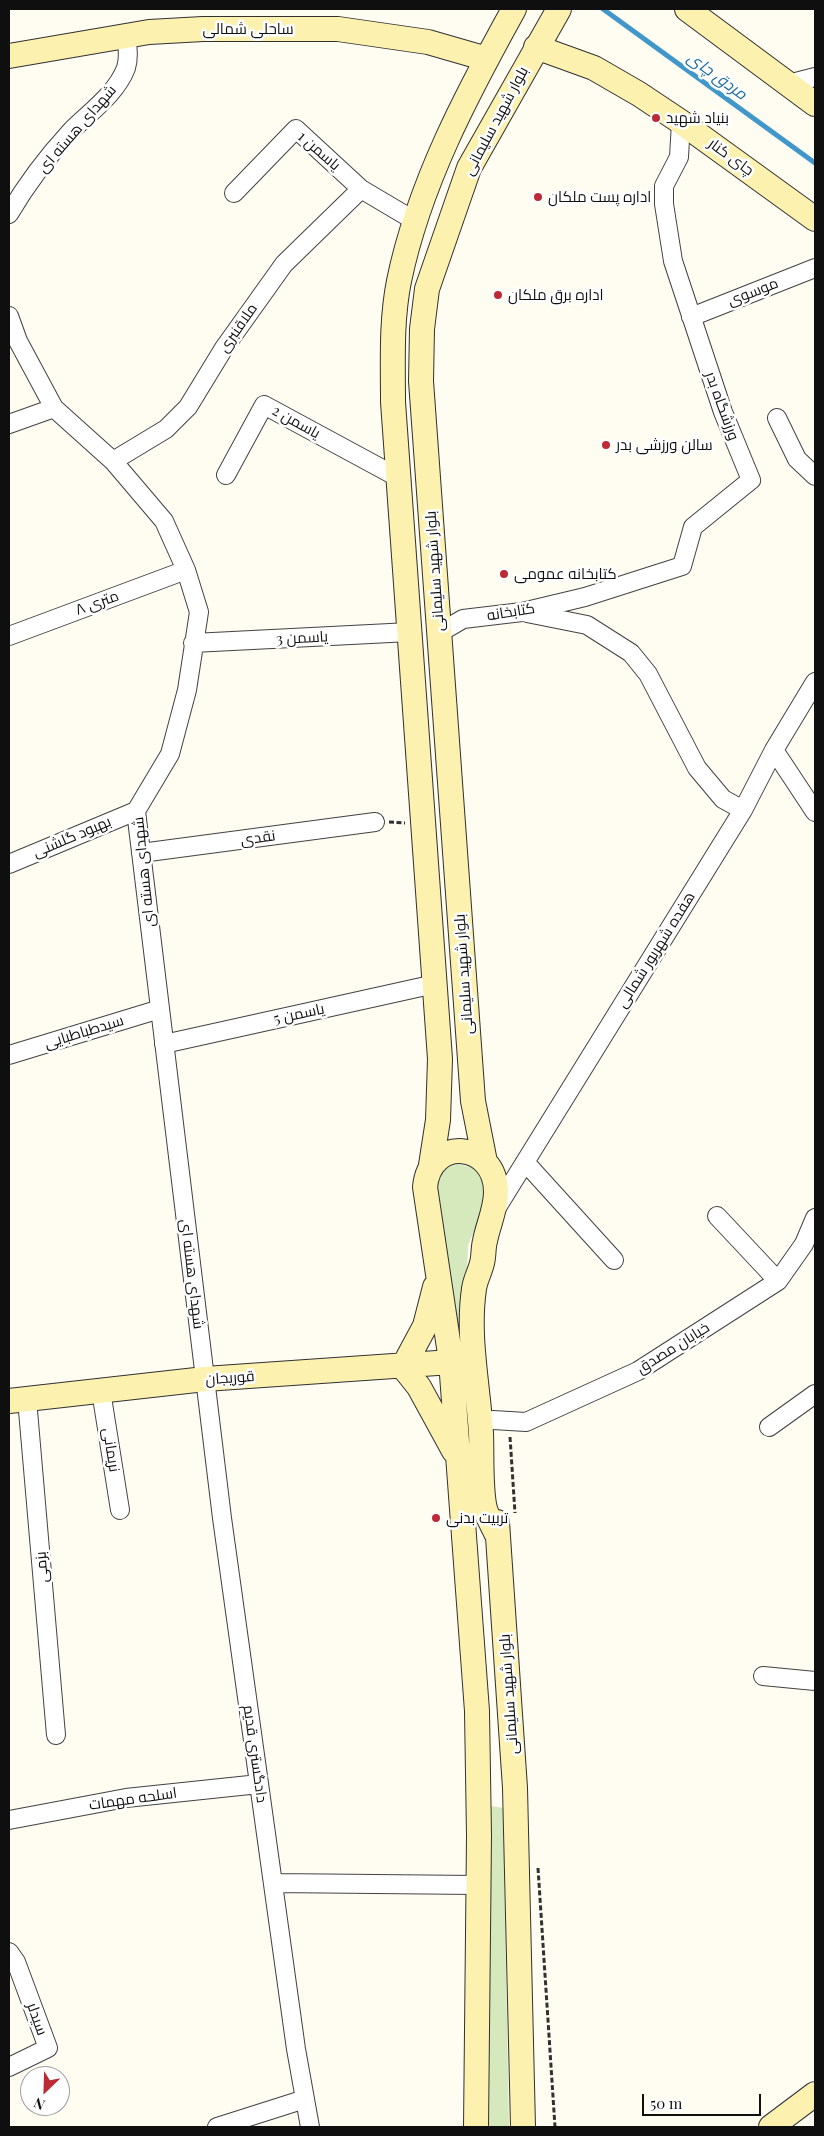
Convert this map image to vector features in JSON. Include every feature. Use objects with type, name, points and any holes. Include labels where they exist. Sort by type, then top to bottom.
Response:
[{"type":"main road","name":"بلوار شهید سلیمانی","points":[[462,1361],[438,1278],[424,1187],[431,1165],[438,1120],[440,1059],[399,478],[392,337],[399,282],[415,221],[447,141],[486,59],[514,9]]},
{"type":"main road","points":[[687,9],[815,104]]},
{"type":"main road","name":"بلوار شهید سلیمانی","points":[[523,2127],[515,1788],[492,1455],[493,1420],[483,1261],[485,1242],[496,1192],[492,1172],[485,1162],[473,1101],[421,381],[422,329],[427,289],[446,230],[476,154],[554,16]]},
{"type":"main road","name":"ساحلی شمالی","points":[[9,56],[148,32],[203,29],[338,29],[428,42],[486,59]]},
{"type":"main road","name":"چای کنار","points":[[536,46],[594,68],[682,122],[815,219]]},
{"type":"main road","points":[[447,141],[476,154]]},
{"type":"main road","points":[[431,1165],[440,1156],[451,1151],[464,1151],[475,1154],[485,1162]]},
{"type":"main road","points":[[476,2127],[477,1711],[456,1455],[462,1361],[474,1288],[483,1261]]},
{"type":"main road","points":[[438,1278],[425,1326],[403,1367],[419,1387],[456,1455]]},
{"type":"main road","points":[[462,1361],[485,1509],[498,1537]]},
{"type":"main road","name":"قوریجان","points":[[18,1400],[205,1379],[403,1367],[462,1361]]},
{"type":"main road","points":[[771,2127],[815,2094]]},
{"type":"street","name":"شهدای هسته ای","points":[[9,214],[22,192],[70,133],[115,88],[126,67],[128,52],[126,37]]},
{"type":"street","points":[[788,84],[815,77]]},
{"type":"street","name":"ورزشگاه بدر","points":[[585,597],[682,566],[693,527],[751,480],[722,412],[673,261],[664,204],[664,186],[679,157],[682,122]]},
{"type":"street","name":"یاسمن 1","points":[[234,193],[296,129],[361,189],[415,221]]},
{"type":"street","name":"ملاقنبری","points":[[113,462],[166,429],[188,407],[224,348],[284,264],[361,189]]},
{"type":"street","name":"موسوی","points":[[691,316],[815,268]]},
{"type":"street","name":"شهدای هسته ای","points":[[9,316],[18,341],[54,408],[113,462],[164,521],[186,570],[199,612],[187,690],[170,754],[136,810],[205,1379]]},
{"type":"street","name":"یاسمن 2","points":[[226,475],[264,405],[399,478]]},
{"type":"street","points":[[9,424],[54,408]]},
{"type":"street","points":[[777,418],[797,459],[815,476]]},
{"type":"street","name":"۸ متری","points":[[9,636],[186,570]]},
{"type":"street","name":"کتابخانه","points":[[440,633],[463,619],[522,612],[585,597]]},
{"type":"street","points":[[522,612],[587,625],[631,653],[648,674],[696,768],[723,799],[743,810]]},
{"type":"street","name":"یاسمن 3","points":[[193,643],[410,632]]},
{"type":"street","name":"هفده شهریور شمالی","points":[[492,1215],[743,810],[774,750],[815,682]]},
{"type":"street","points":[[774,750],[815,812]]},
{"type":"street","name":"بهبود گلشنی","points":[[9,864],[136,810]]},
{"type":"street","name":"نقدی","points":[[141,853],[375,822]]},
{"type":"street","name":"یاسمن 5","points":[[164,1044],[435,984]]},
{"type":"street","name":"سیدطباطبایی","points":[[9,1055],[160,1009]]},
{"type":"street","points":[[525,1162],[614,1260]]},
{"type":"street","points":[[718,1216],[778,1280]]},
{"type":"street","name":"خیابان مصدق","points":[[493,1420],[526,1422],[638,1371],[778,1280],[804,1244],[815,1218]]},
{"type":"street","name":"دادگستری قدیم","points":[[205,1379],[222,1518],[296,2049],[310,2127]]},
{"type":"street","name":"نریمانی","points":[[102,1391],[120,1510]]},
{"type":"street","name":"بزمی","points":[[18,1400],[56,1735]]},
{"type":"street","points":[[769,1427],[812,1402]]},
{"type":"street","points":[[762,1676],[815,1681]]},
{"type":"street","name":"اسلحه مهمات","points":[[9,1820],[126,1798],[259,1784]]},
{"type":"street","points":[[273,1883],[478,1884]]},
{"type":"street","name":"سیدلر","points":[[9,1952],[16,1962],[48,2048],[9,2068]]},
{"type":"street","points":[[217,2127],[305,2099]]},
{"type":"path","points":[[375,822],[423,823]]},
{"type":"green space","points":[[458,1164],[473,1168],[486,1181],[486,1203],[468,1245],[465,1331],[452,1334],[434,1181],[442,1169]]},
{"type":"green space","points":[[486,1805],[503,1808],[509,2127],[489,2127]]},
{"type":"waterway","name":"مردق چای","points":[[603,9],[815,163]]},
{"type":"place","name":"بنیاد شهید","points":[[656,118]]},
{"type":"place","name":"اداره پست ملکان","points":[[538,197]]},
{"type":"place","name":"اداره برق ملکان","points":[[498,295]]},
{"type":"place","name":"سالن ورزشی بدر","points":[[606,445]]},
{"type":"place","name":"کتابخانه عمومی","points":[[504,574]]},
{"type":"place","name":"تربیت بدنی","points":[[436,1518]]}]
